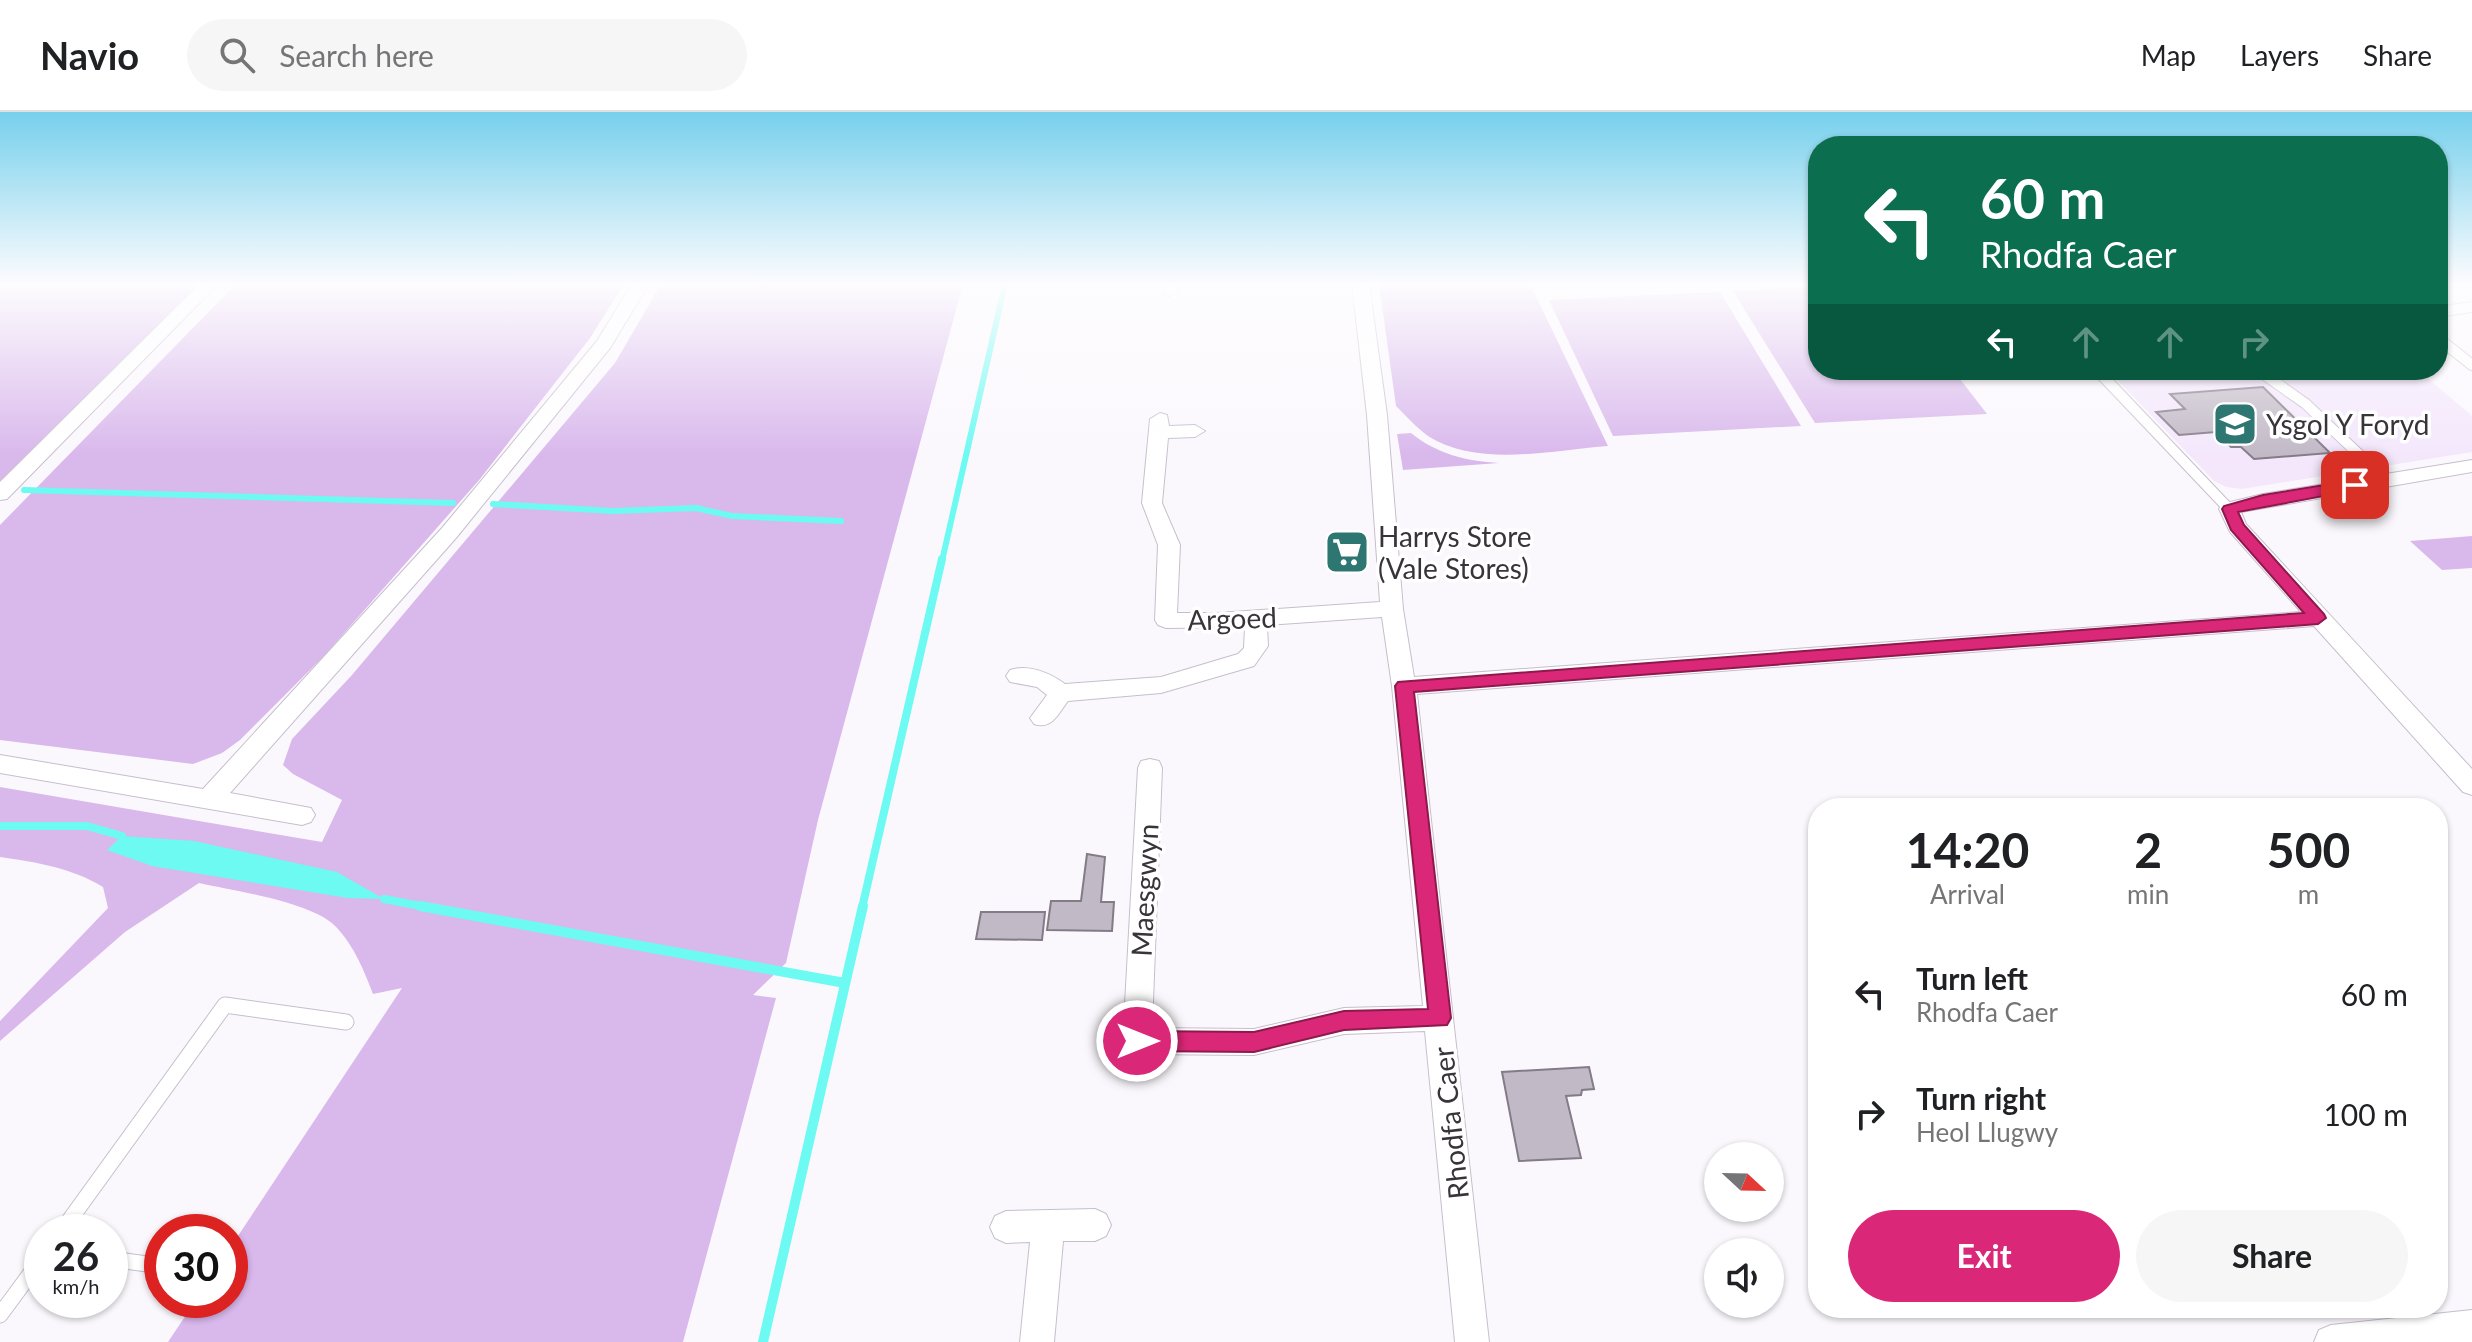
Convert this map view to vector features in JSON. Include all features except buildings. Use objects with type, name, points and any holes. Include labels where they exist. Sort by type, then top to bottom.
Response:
[{"type":"street","points":[[0,494],[153,341]]},
{"type":"street","points":[[210,798],[449,533],[606,341]]},
{"type":"street","name":"Rhodfa Caer","points":[[1367,341],[1377,415],[1392,609],[1404,686],[1472,1342]]},
{"type":"street","name":"Argoed","points":[[1195,431],[1159,426],[1152,503],[1169,545],[1166,620],[1255,619],[1392,609]]},
{"type":"street","points":[[2469,778],[2318,618],[2237,527],[2229,509],[2263,500],[2472,466]]},
{"type":"street","points":[[1404,686],[2318,618]]},
{"type":"street","points":[[1018,676],[1043,680],[1061,693],[1161,685],[1233,666],[1255,653],[1259,641],[1255,619]]},
{"type":"street","points":[[1042,718],[1061,693]]},
{"type":"street","points":[[0,764],[302,815]]},
{"type":"street","name":"Maesgwyn","points":[[1150,768],[1137,1041],[1254,1042],[1344,1021],[1440,1018]]},
{"type":"street","points":[[1006,1227],[1095,1225]]},
{"type":"street","points":[[1037,1342],[1048,1226]]},
{"type":"street","points":[[2331,1342],[2472,1327]]},
{"type":"lane","points":[[2448,346],[2470,362]]},
{"type":"lane","points":[[2106,380],[2229,509]]},
{"type":"lane","points":[[2272,380],[2306,404],[2386,480]]},
{"type":"lane","points":[[74,1214],[225,1005],[346,1022]]},
{"type":"lane","points":[[0,1315],[24,1282]]},
{"type":"shaded area","points":[[0,341],[141,341],[0,481]]},
{"type":"shaded area","points":[[180,341],[587,341],[480,479],[323,657],[240,740],[222,753],[193,764],[0,740],[0,525]]},
{"type":"shaded area","points":[[628,341],[947,341],[818,820],[786,963],[753,995],[776,998],[683,1342],[168,1342],[184,1318],[248,1318],[248,1221],[402,988],[373,994],[344,936],[327,920],[312,912],[273,899],[199,883],[125,932],[0,1041],[0,1021],[108,908],[103,887],[91,880],[53,867],[0,857],[0,787],[322,842],[342,800],[293,774],[283,765],[292,739],[352,675],[615,363]]},
{"type":"shaded area","points":[[1387,341],[1558,341],[1608,446],[1540,453],[1469,452],[1428,436],[1396,406]]},
{"type":"shaded area","points":[[1568,341],[1750,341],[1801,426],[1613,436]]},
{"type":"shaded area","points":[[1764,341],[1808,341],[1808,380],[1961,380],[1987,414],[1815,423]]},
{"type":"shaded area","points":[[2118,380],[2430,380],[2472,416],[2472,452],[2242,489],[2226,487],[2214,481]]},
{"type":"shaded area","points":[[1411,433],[1452,455],[1499,463],[1403,470],[1397,434]]},
{"type":"shaded area","points":[[2472,536],[2472,568],[2442,570],[2410,541]]},
{"type":"water","points":[[122,836],[194,841],[337,872],[384,899],[348,898],[152,866],[107,850]]},
{"type":"waterway","points":[[942,561],[992,341]]},
{"type":"waterway","points":[[24,490],[453,503]]},
{"type":"waterway","points":[[493,504],[613,511],[696,508],[732,516],[841,521]]},
{"type":"waterway","points":[[862,908],[942,559]]},
{"type":"waterway","points":[[0,826],[87,826],[122,836]]},
{"type":"waterway","points":[[384,899],[430,908]]},
{"type":"waterway","points":[[420,906],[430,908]]},
{"type":"waterway","points":[[763,1342],[863,906]]},
{"type":"waterway","points":[[430,908],[845,983]]},
{"type":"place","name":"Ysgol Y Foryd","points":[[2235,424]]},
{"type":"place","name":"Harrys Store (Vale Stores)","points":[[1347,552]]},
{"type":"route","points":[[1137,1041],[1254,1042],[1344,1021],[1440,1018],[1404,686],[2318,618],[2237,527],[2229,509],[2263,500],[2355,485]]}]
